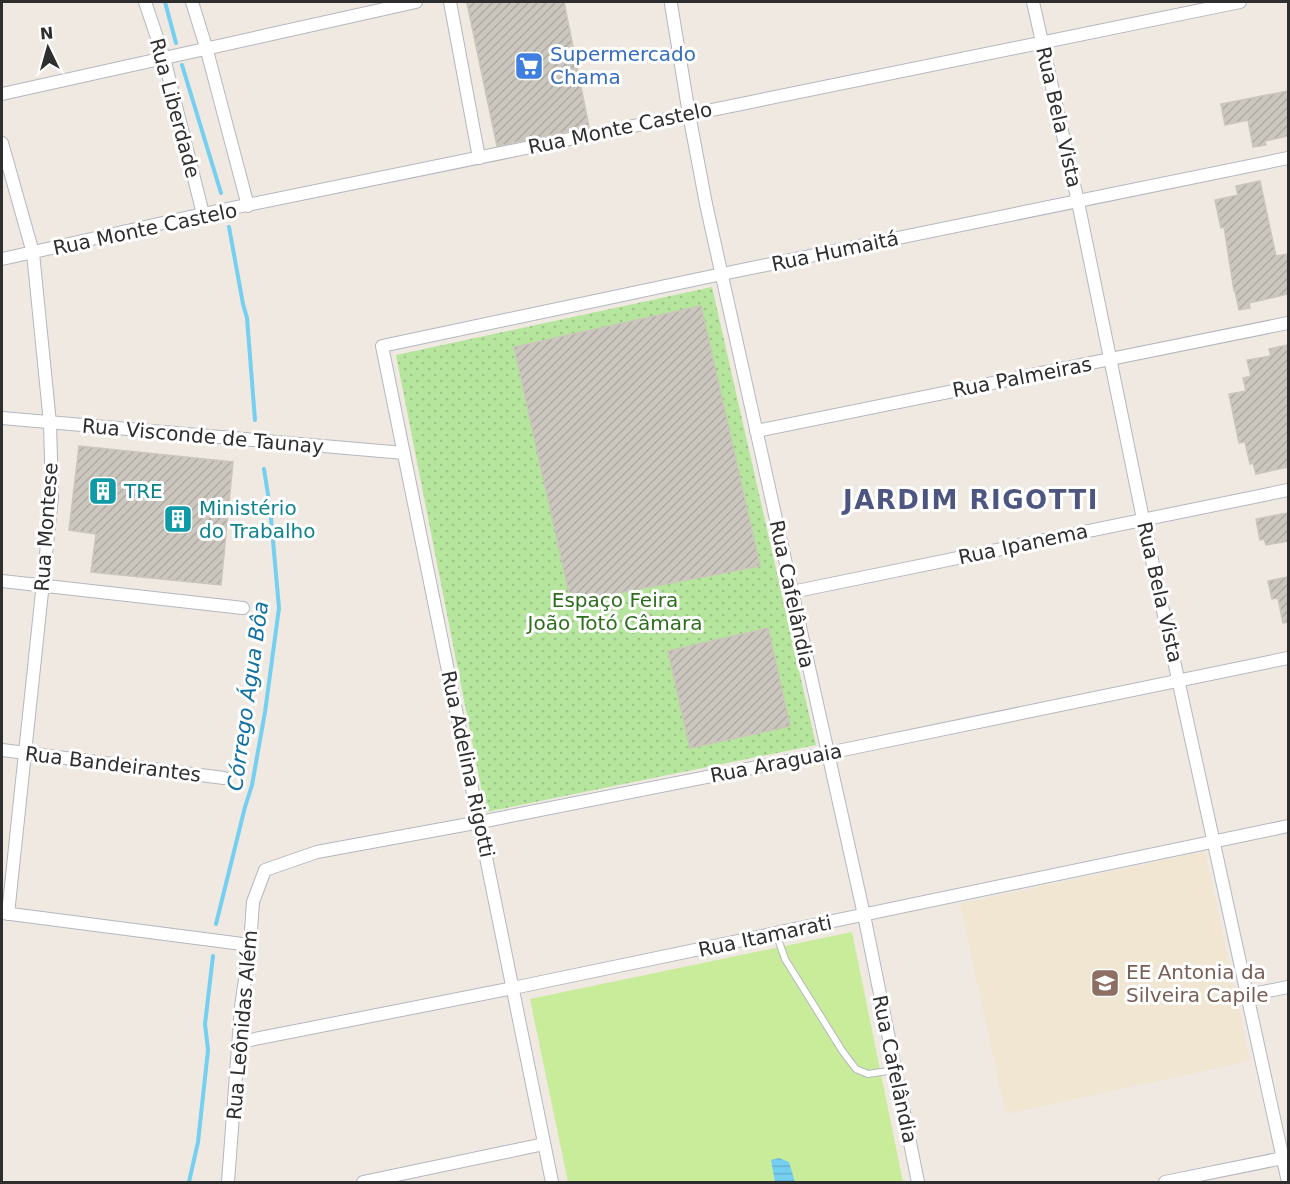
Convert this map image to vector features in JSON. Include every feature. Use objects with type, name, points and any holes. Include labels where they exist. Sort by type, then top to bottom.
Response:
[{"type":"street","name":"Rua Liberdade","points":[[145,2],[164,58],[203,214]]},
{"type":"street","points":[[192,2],[248,206]]},
{"type":"street","points":[[2,94],[416,2]]},
{"type":"street","points":[[450,2],[479,158]]},
{"type":"street","name":"Rua Cafelândia","points":[[670,2],[688,114],[864,915],[918,1182]]},
{"type":"street","name":"Rua Bela Vista","points":[[1033,2],[1078,202],[1143,519],[1247,995],[1286,1157],[1288,1182]]},
{"type":"street","name":"Rua Monte Castelo","points":[[2,260],[203,214],[1240,2]]},
{"type":"street","name":"Rua Montese","points":[[2,143],[33,253],[50,423],[52,497],[25,753],[5,913]]},
{"type":"street","name":"Rua Humaitá","points":[[382,346],[1288,158]]},
{"type":"street","name":"Rua Palmeiras","points":[[756,431],[1288,323]]},
{"type":"street","name":"Rua Adelina Rigotti","points":[[382,346],[552,1182]]},
{"type":"street","name":"Rua Visconde de Taunay","points":[[2,418],[404,453]]},
{"type":"street","name":"Rua Ipanema","points":[[792,592],[1288,490]]},
{"type":"street","points":[[2,581],[243,608]]},
{"type":"street","name":"Rua Araguaia","points":[[265,870],[317,852],[828,753],[1288,658]]},
{"type":"street","name":"Rua Bandeirantes","points":[[2,750],[224,778]]},
{"type":"street","name":"Rua Itamarati","points":[[240,1042],[513,988],[1288,826]]},
{"type":"street","name":"Rua Leônidas Além","points":[[228,1182],[241,1006],[250,945],[253,902],[265,870]]},
{"type":"street","points":[[5,913],[250,945]]},
{"type":"street","points":[[1247,995],[1288,987]]},
{"type":"street","points":[[363,1182],[544,1144]]},
{"type":"street","points":[[1165,1182],[1286,1157]]},
{"type":"lane","points":[[776,933],[785,959],[856,1069],[868,1074],[895,1070]]},
{"type":"shaded area","name":"EE Antonia da Silveira Capile","points":[[1205,851],[1250,1061],[1006,1114],[960,904]]},
{"type":"green space","name":"Espaço Feira João Totó Câmara","points":[[712,287],[816,745],[486,812],[396,355]]},
{"type":"green space","points":[[852,932],[903,1182],[568,1182],[530,999]]},
{"type":"water","points":[[779,1158],[789,1162],[795,1182],[775,1182],[771,1160]]},
{"type":"building","name":"Supermercado Chama","points":[[564,2],[589,127],[497,146],[467,3]]},
{"type":"building","points":[[1288,91],[1288,136],[1265,141],[1266,145],[1253,147],[1248,120],[1225,125],[1221,104]]},
{"type":"building","points":[[1260,181],[1276,256],[1288,254],[1288,294],[1249,303],[1250,308],[1239,310],[1224,227],[1221,228],[1215,200],[1238,195],[1236,186]]},
{"type":"building","points":[[701,306],[760,566],[571,602],[514,347]]},
{"type":"building","points":[[1288,345],[1288,467],[1256,474],[1253,463],[1250,464],[1245,442],[1239,443],[1229,394],[1246,391],[1243,378],[1251,376],[1247,360],[1271,356],[1269,349]]},
{"type":"building","name":"Ministério do Trabalho","points":[[79,446],[233,462],[221,585],[91,572],[96,534],[69,530]]},
{"type":"building","points":[[1288,513],[1288,541],[1266,545],[1264,539],[1260,540],[1256,519]]},
{"type":"building","points":[[1288,577],[1288,622],[1283,623],[1278,598],[1272,599],[1268,581]]},
{"type":"building","points":[[768,628],[790,726],[690,748],[668,651]]},
{"type":"waterway","name":"Córrego Água Bôa","points":[[165,2],[176,43]]},
{"type":"waterway","name":"Córrego Água Bôa","points":[[182,65],[221,193]]},
{"type":"waterway","name":"Córrego Água Bôa","points":[[229,227],[247,318],[255,420]]},
{"type":"waterway","name":"Córrego Água Bôa","points":[[216,924],[252,785],[265,712],[279,608],[270,507],[264,469]]},
{"type":"waterway","points":[[189,1182],[198,1142],[208,1050],[205,1024],[213,956]]},
{"type":"place","name":"Supermercado Chama","points":[[529,66]]},
{"type":"place","name":"TRE","points":[[103,491]]},
{"type":"place","name":"Ministério do Trabalho","points":[[178,519]]},
{"type":"place","name":"EE Antonia da Silveira Capile","points":[[1105,983]]},
{"type":"district","name":"JARDIM RIGOTTI","points":[[971,500]]}]
